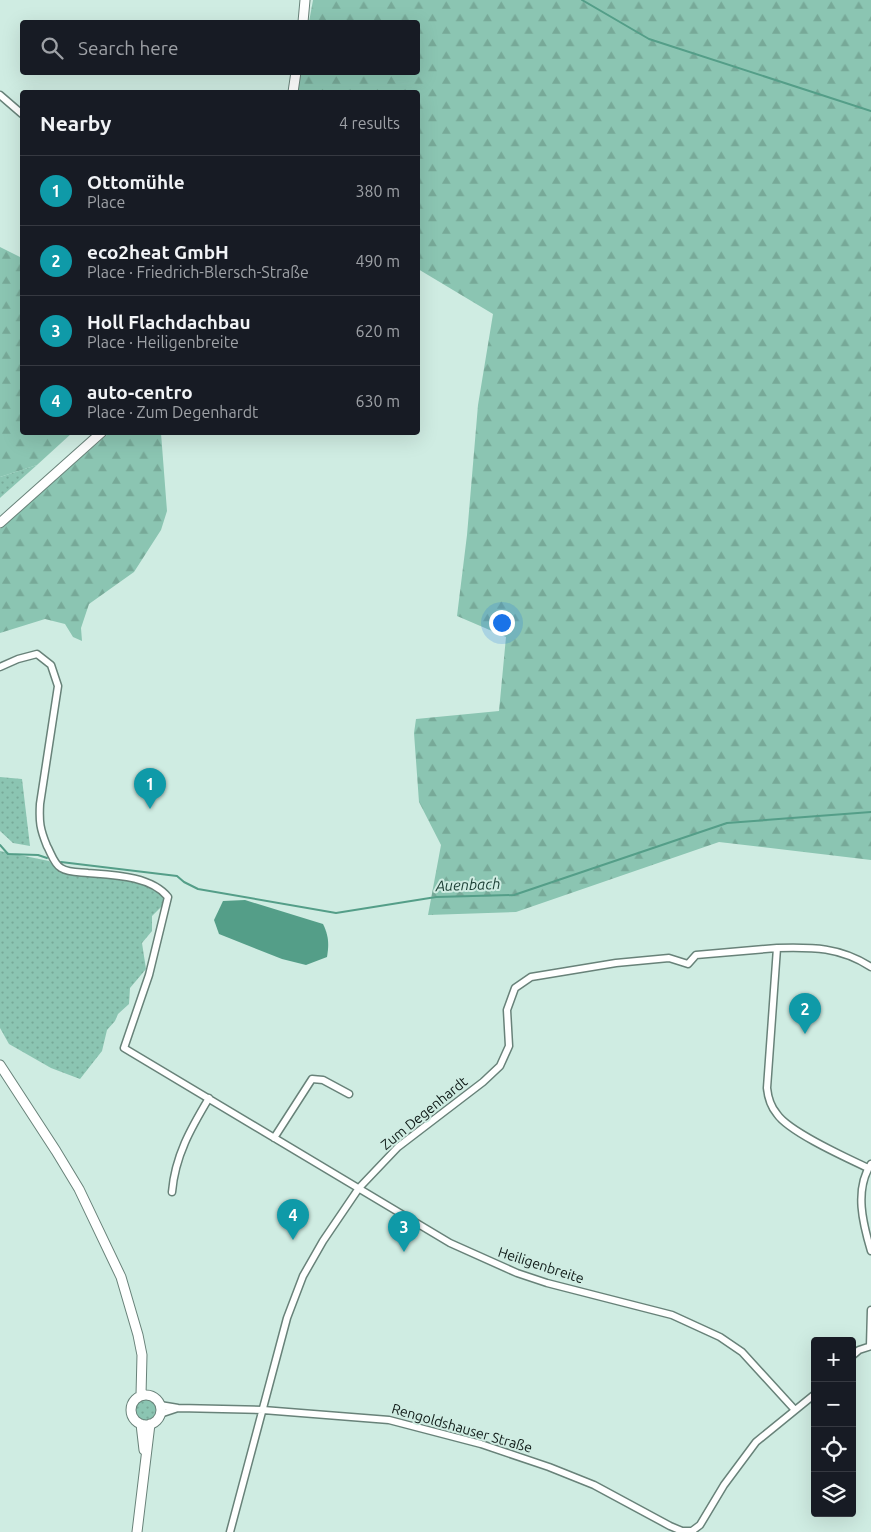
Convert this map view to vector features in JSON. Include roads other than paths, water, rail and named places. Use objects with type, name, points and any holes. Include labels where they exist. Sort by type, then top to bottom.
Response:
[{"type":"main road","points":[[303,20],[305,0]]},
{"type":"main road","points":[[293,90],[296,75]]},
{"type":"main road","points":[[0,523],[99,435]]},
{"type":"main road","points":[[0,1065],[79,1189],[121,1277],[142,1355],[144,1395]]},
{"type":"main road","points":[[144,1395],[156,1399],[160,1409],[157,1419],[146,1424],[133,1418],[130,1409],[133,1400],[144,1395]]},
{"type":"main road","points":[[137,1532],[146,1466],[146,1424]]},
{"type":"street","points":[[0,95],[20,112]]},
{"type":"street","name":"Heiligenbreite","points":[[0,667],[18,659],[37,654],[51,666],[58,686],[40,804],[39,824],[56,863],[61,868],[72,872],[108,875],[144,882],[158,887],[168,897],[149,975],[124,1048],[450,1242],[517,1273],[547,1283],[672,1314],[720,1337],[742,1352],[794,1410]]},
{"type":"street","points":[[871,967],[848,955],[824,948],[777,948],[767,1088],[770,1102],[777,1114],[788,1125],[821,1144],[870,1166],[862,1189],[862,1222],[871,1251]]},
{"type":"street","name":"Zum Degenhardt","points":[[230,1532],[287,1318],[303,1276],[323,1241],[359,1188],[398,1147],[483,1082],[500,1066],[509,1046],[507,1010],[515,988],[531,977],[608,964],[669,958],[688,964],[696,955],[777,948]]},
{"type":"street","points":[[274,1138],[312,1078],[323,1080],[349,1094]]},
{"type":"street","points":[[172,1192],[173,1177],[186,1138],[209,1098]]},
{"type":"street","points":[[856,1353],[871,1346],[871,1310]]},
{"type":"street","points":[[693,1531],[700,1525],[724,1485],[756,1442],[811,1397]]},
{"type":"street","name":"Rengoldshauser Straße","points":[[160,1409],[263,1410],[389,1420],[481,1444],[549,1467],[587,1482],[670,1526],[682,1531],[693,1531]]},
{"type":"waterway","points":[[582,0],[649,39],[871,111]]},
{"type":"waterway","name":"Auenbach","points":[[61,862],[177,876],[198,889],[336,913],[436,897],[514,895],[727,823],[871,812]]},
{"type":"waterway","name":"Auenbach","points":[[0,845],[8,854],[38,855],[47,858]]},
{"type":"place","name":"Ottomühle","points":[[150,809]]},
{"type":"place","name":"eco2heat GmbH","points":[[805,1034]]},
{"type":"place","name":"auto-centro","points":[[293,1240]]},
{"type":"place","name":"Holl Flachdachbau","points":[[404,1252]]}]
